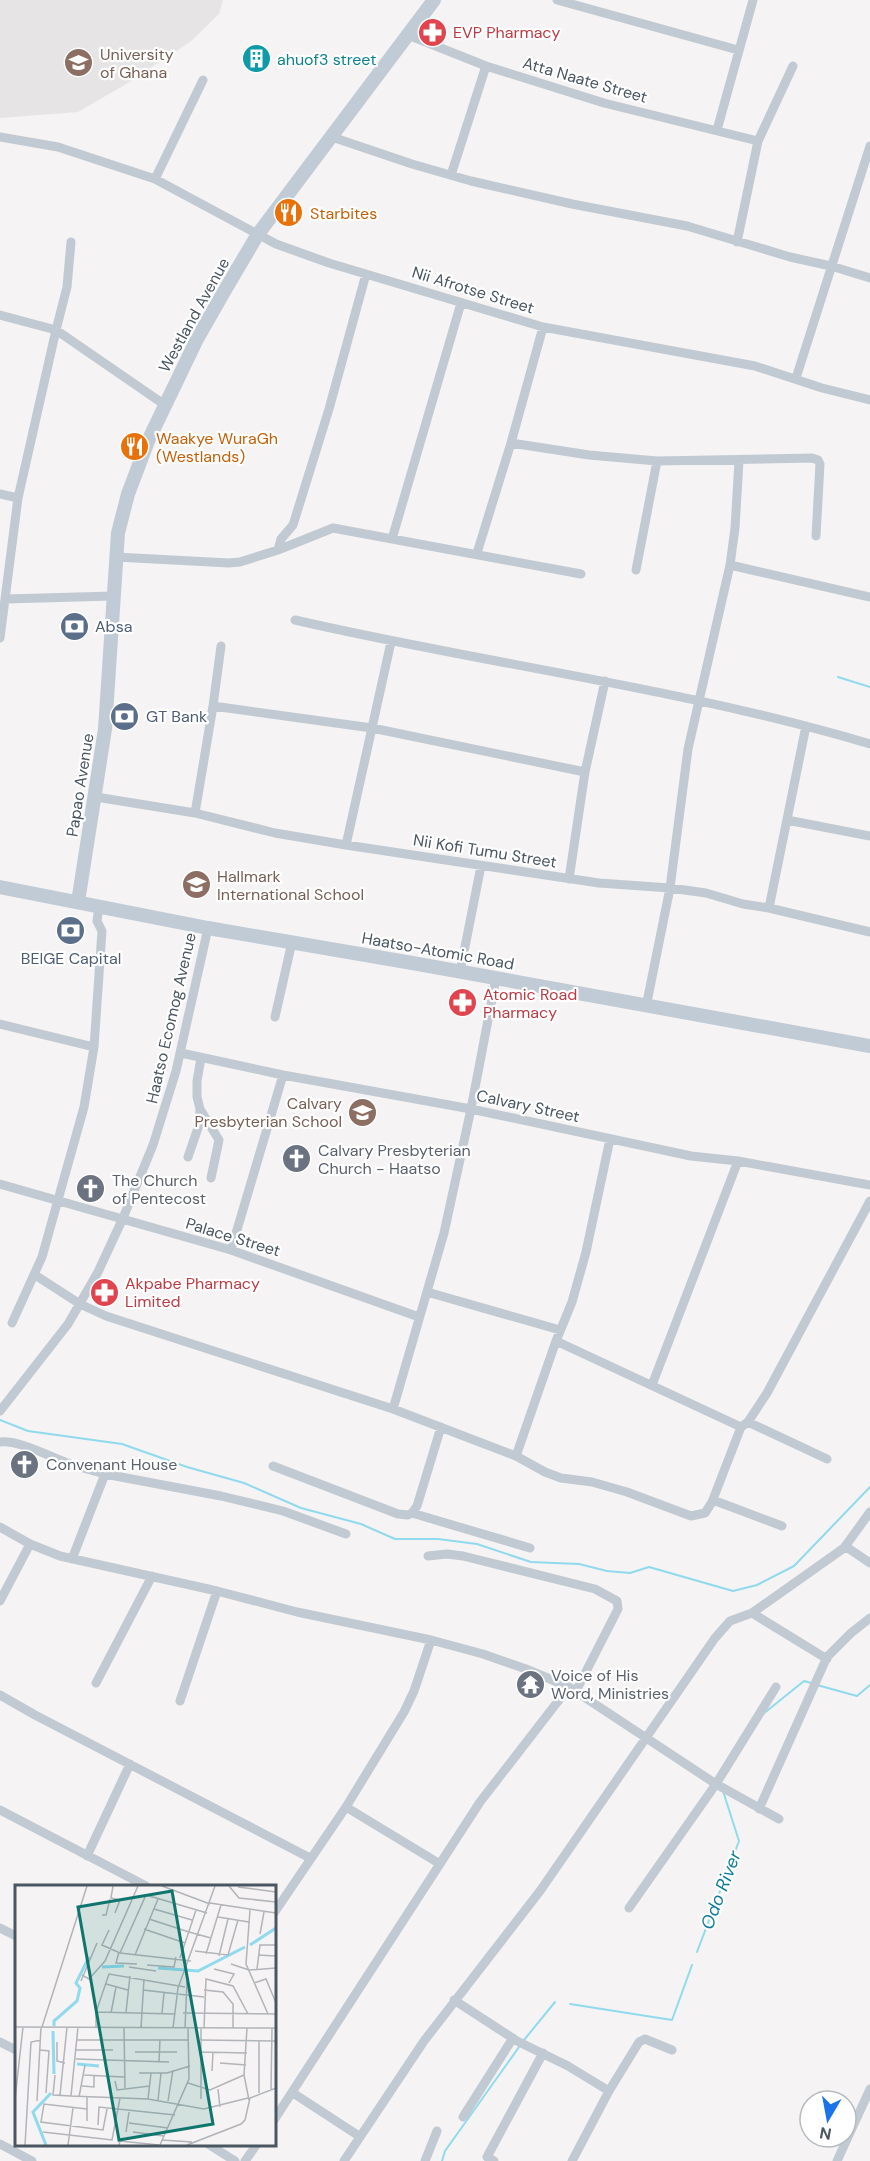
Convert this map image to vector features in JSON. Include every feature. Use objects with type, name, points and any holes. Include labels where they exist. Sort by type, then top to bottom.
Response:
[{"type":"street","name":"Westland Avenue","points":[[109,698],[113,596],[121,517],[144,450],[197,339],[258,234],[434,0]]},
{"type":"street","points":[[557,0],[738,50]]},
{"type":"street","points":[[717,130],[753,0]]},
{"type":"street","name":"Atta Naate Street","points":[[408,35],[486,66],[604,103],[758,141]]},
{"type":"street","points":[[451,175],[486,66]]},
{"type":"street","points":[[737,242],[758,141],[793,66]]},
{"type":"street","points":[[155,179],[203,80]]},
{"type":"street","name":"Nii Afrotse Street","points":[[0,137],[85,154],[155,179],[291,250],[461,303],[543,327],[755,366],[822,388],[870,400]]},
{"type":"street","points":[[332,137],[373,152],[451,175],[572,204],[687,226],[789,257],[831,266],[870,278]]},
{"type":"street","points":[[796,378],[870,146]]},
{"type":"street","points":[[0,638],[18,498],[67,287],[71,242]]},
{"type":"street","points":[[278,550],[281,539],[292,525],[329,410],[366,274]]},
{"type":"street","points":[[392,539],[461,303]]},
{"type":"street","points":[[0,315],[56,330],[165,405]]},
{"type":"street","points":[[477,553],[511,443],[543,327]]},
{"type":"street","points":[[511,443],[589,455],[657,461],[812,458],[818,460],[820,464],[816,536]]},
{"type":"street","points":[[636,570],[657,461]]},
{"type":"street","points":[[645,1007],[670,888],[688,749],[730,565],[739,461]]},
{"type":"street","points":[[0,494],[18,498]]},
{"type":"street","points":[[292,525],[307,537]]},
{"type":"street","points":[[116,557],[240,562],[333,528],[581,574]]},
{"type":"street","points":[[730,565],[870,597]]},
{"type":"street","points":[[6,599],[113,596]]},
{"type":"street","points":[[295,620],[391,642],[605,681],[806,726],[870,744]]},
{"type":"street","points":[[346,845],[391,642]]},
{"type":"street","points":[[195,813],[221,646]]},
{"type":"street","points":[[568,879],[585,772],[605,681]]},
{"type":"street","name":"Papao Avenue","points":[[78,902],[96,797],[109,698]]},
{"type":"street","points":[[213,706],[372,728],[585,772]]},
{"type":"street","points":[[769,908],[806,726]]},
{"type":"street","name":"Nii Kofi Tumu Street","points":[[96,797],[195,813],[275,833],[346,845],[568,879],[706,893],[743,904],[870,932]]},
{"type":"street","points":[[787,820],[870,836]]},
{"type":"street","points":[[460,972],[481,866]]},
{"type":"street","name":"Haatso-Atomic Road","points":[[0,887],[208,928],[870,1047]]},
{"type":"street","points":[[12,1323],[42,1257],[84,1107],[94,1047],[102,931],[97,921],[99,906]]},
{"type":"street","name":"Haatso Ecomog Avenue","points":[[0,1411],[68,1324],[98,1272],[123,1218],[153,1144],[181,1053],[208,928]]},
{"type":"street","points":[[274,1017],[292,942]]},
{"type":"street","points":[[393,1408],[444,1233],[496,978]]},
{"type":"street","points":[[0,1024],[94,1047]]},
{"type":"street","name":"Calvary Street","points":[[181,1053],[283,1075],[471,1109],[691,1156],[738,1161],[870,1185]]},
{"type":"street","points":[[201,1058],[197,1096],[200,1108],[219,1140],[211,1178]]},
{"type":"street","points":[[231,1250],[283,1075]]},
{"type":"street","points":[[188,1157],[199,1125],[200,1108]]},
{"type":"street","points":[[516,1456],[555,1341],[572,1302],[586,1252],[610,1139]]},
{"type":"street","points":[[652,1384],[738,1161]]},
{"type":"street","name":"Palace Street","points":[[0,1184],[231,1250],[419,1317]]},
{"type":"street","points":[[35,1275],[80,1304],[127,1323],[393,1408],[516,1456],[561,1478],[592,1482],[627,1492],[691,1516],[705,1513],[744,1424],[767,1393],[870,1201]]},
{"type":"street","points":[[427,1292],[560,1330]]},
{"type":"street","points":[[555,1341],[827,1459]]},
{"type":"street","points":[[273,1466],[398,1514],[408,1515],[416,1510],[441,1427]]},
{"type":"street","points":[[0,1442],[28,1448],[105,1474],[221,1496],[283,1511],[346,1534]]},
{"type":"street","points":[[72,1559],[105,1474]]},
{"type":"street","points":[[712,1500],[782,1526]]},
{"type":"street","points":[[344,2161],[424,2041],[540,1891],[715,1638],[730,1621],[752,1613],[845,1546],[870,1512]]},
{"type":"street","points":[[412,1513],[530,1548]]},
{"type":"street","points":[[0,1527],[30,1544],[72,1559],[483,1654],[573,1689],[716,1784],[779,1819]]},
{"type":"street","points":[[0,1601],[30,1544]]},
{"type":"street","points":[[845,1546],[870,1563]]},
{"type":"street","points":[[276,2117],[480,1802],[573,1689],[618,1610],[617,1601],[595,1589],[463,1556],[447,1554],[428,1556]]},
{"type":"street","points":[[96,1683],[152,1576]]},
{"type":"street","points":[[180,1701],[217,1591]]},
{"type":"street","points":[[752,1613],[826,1659]]},
{"type":"street","points":[[759,1809],[826,1659],[851,1633],[870,1618]]},
{"type":"street","points":[[276,1910],[346,1807],[404,1712],[414,1691],[431,1641]]},
{"type":"street","points":[[629,1908],[716,1784],[776,1687]]},
{"type":"street","points":[[0,1695],[310,1858]]},
{"type":"street","points":[[87,1856],[130,1764]]},
{"type":"street","points":[[346,1807],[440,1864]]},
{"type":"street","points":[[0,1810],[142,1885]]},
{"type":"street","points":[[0,1928],[15,1936]]},
{"type":"street","points":[[454,2001],[515,2039],[568,2066],[609,2091]]},
{"type":"street","points":[[464,2117],[515,2039]]},
{"type":"street","points":[[572,2161],[609,2091],[639,2042],[645,2039],[672,2050]]},
{"type":"street","points":[[0,2042],[15,2050]]},
{"type":"street","points":[[494,2161],[487,2157],[543,2053]]},
{"type":"street","points":[[837,2161],[870,2089]]},
{"type":"street","points":[[293,2093],[359,2136]]},
{"type":"street","points":[[425,2161],[437,2131]]},
{"type":"street","points":[[0,2144],[32,2161]]},
{"type":"street","points":[[210,2146],[235,2161]]},
{"type":"street","points":[[245,2161],[256,2146]]},
{"type":"shaded area","name":"University of Ghana","points":[[0,0],[223,0],[219,14],[190,42],[128,83],[78,112],[0,118]]},
{"type":"waterway","points":[[838,677],[870,687]]},
{"type":"waterway","points":[[0,1420],[28,1431],[122,1444],[187,1467],[244,1483],[301,1508],[361,1524],[395,1539],[438,1539],[477,1544],[531,1562],[579,1564],[607,1571],[630,1573],[649,1567],[733,1591],[757,1585],[794,1566],[870,1487]]},
{"type":"waterway","name":"Odo River","points":[[763,1714],[804,1681],[811,1683]]},
{"type":"waterway","name":"Odo River","points":[[817,1685],[857,1696],[870,1685]]},
{"type":"waterway","name":"Odo River","points":[[697,1952],[739,1841],[723,1791]]},
{"type":"waterway","points":[[570,2004],[672,2020],[692,1965]]},
{"type":"waterway","points":[[524,2040],[555,2002]]},
{"type":"waterway","points":[[442,2161],[445,2151],[519,2047]]},
{"type":"place","name":"EVP Pharmacy","points":[[432,32]]},
{"type":"place","name":"ahuof3 street","points":[[256,59]]},
{"type":"place","name":"University of Ghana","points":[[79,63]]},
{"type":"place","name":"Starbites","points":[[289,213]]},
{"type":"place","name":"Waakye WuraGh (Westlands)","points":[[135,447]]},
{"type":"place","name":"Absa","points":[[74,626]]},
{"type":"place","name":"GT Bank","points":[[125,716]]},
{"type":"place","name":"Hallmark International School","points":[[196,885]]},
{"type":"place","name":"BEIGE Capital","points":[[71,930]]},
{"type":"place","name":"Atomic Road Pharmacy","points":[[462,1003]]},
{"type":"place","name":"Calvary Presbyterian School","points":[[363,1112]]},
{"type":"place","name":"Calvary Presbyterian Church - Haatso","points":[[297,1159]]},
{"type":"place","name":"The Church of Pentecost","points":[[91,1189]]},
{"type":"place","name":"Akpabe Pharmacy Limited","points":[[104,1292]]},
{"type":"place","name":"Convenant House","points":[[25,1464]]},
{"type":"place","name":"Voice of His Word, Ministries","points":[[530,1684]]}]
